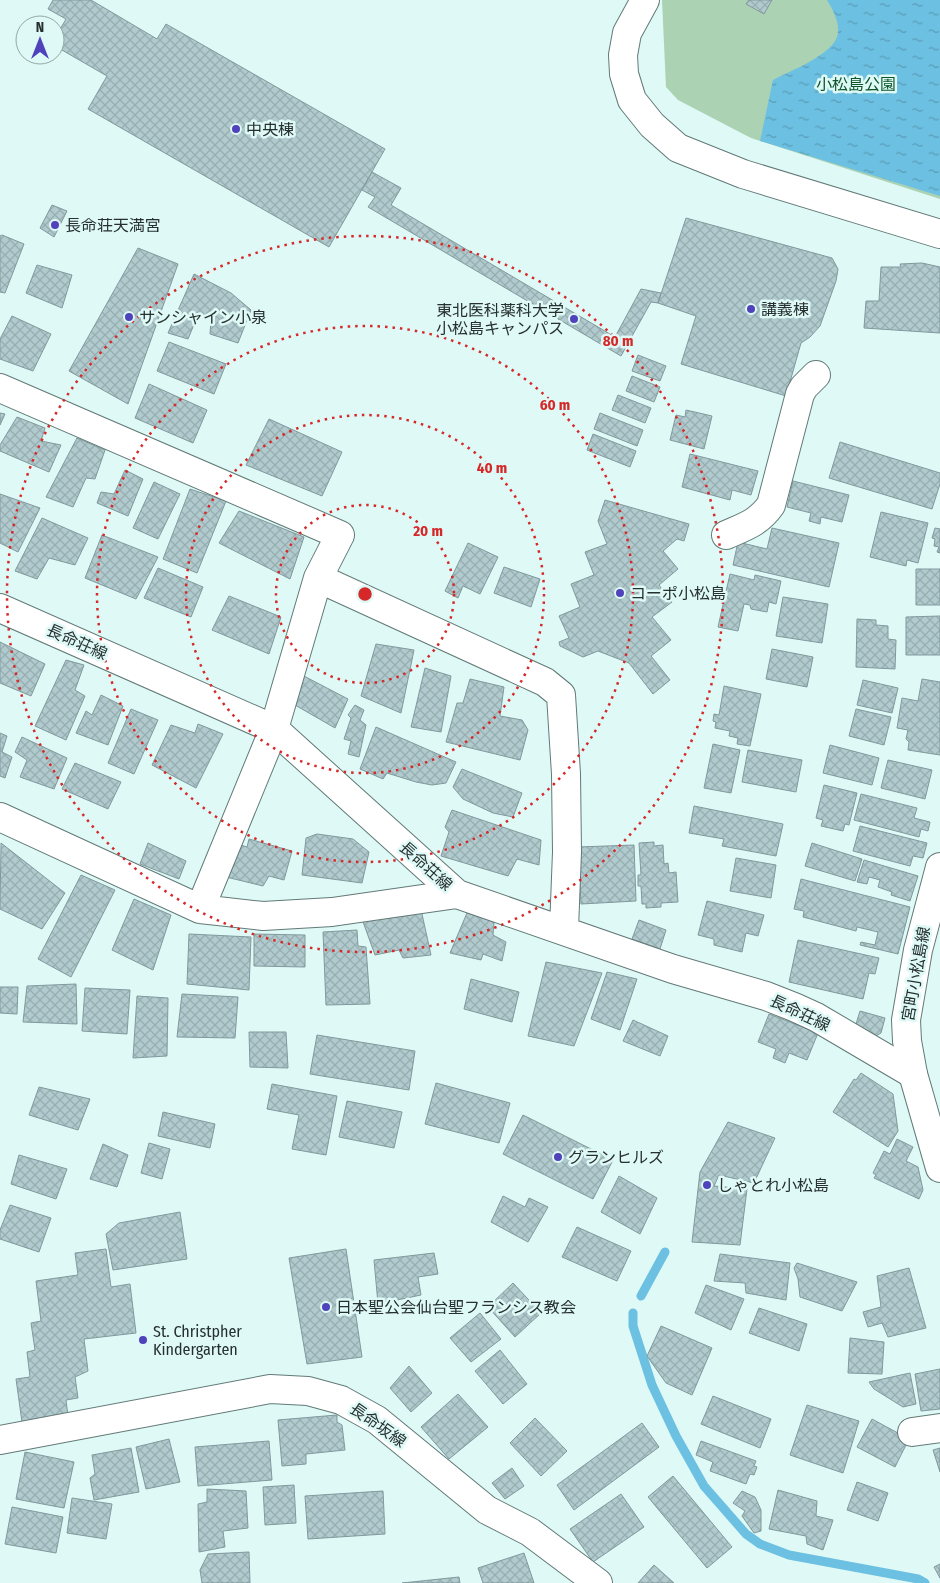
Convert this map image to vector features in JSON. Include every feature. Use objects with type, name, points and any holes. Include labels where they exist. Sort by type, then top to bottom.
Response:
[{"type":"street","points":[[645,0],[627,33],[623,55],[624,74],[632,100],[652,125],[678,148],[743,174],[940,234]]},
{"type":"street","points":[[726,535],[756,521],[763,516],[771,505],[800,394],[816,375]]},
{"type":"street","points":[[0,388],[340,535],[318,578],[274,729],[200,908]]},
{"type":"street","points":[[318,578],[545,682],[561,696],[568,852],[564,929]]},
{"type":"street","name":"長命荘線","points":[[0,608],[274,729],[457,894],[564,929],[673,969],[766,996],[794,1007],[816,1017],[913,1074]]},
{"type":"street","points":[[0,816],[200,908],[263,916],[332,912],[457,894]]},
{"type":"street","name":"宮町小松島線","points":[[940,867],[918,950],[906,1020],[907,1041],[913,1074],[940,1168]]},
{"type":"street","name":"長命坂線","points":[[0,1440],[270,1389],[308,1391],[341,1400],[377,1420],[487,1510],[530,1532],[598,1583]]},
{"type":"street","points":[[912,1432],[940,1428]]},
{"type":"green space","name":"小松島公園","points":[[662,0],[940,0],[940,199],[751,138],[678,100],[666,87]]},
{"type":"water","points":[[827,0],[940,0],[940,196],[760,141],[773,80],[818,57],[833,44],[837,37],[837,22]]},
{"type":"building","name":"中央棟","points":[[53,0],[91,0],[157,39],[166,24],[385,149],[329,247],[88,109],[107,76],[65,52],[65,15],[59,15],[48,9]]},
{"type":"building","points":[[749,0],[772,0],[764,14],[746,4]]},
{"type":"building","points":[[372,172],[401,188],[391,205],[615,337],[641,289],[661,293],[658,303],[651,302],[621,356],[368,207],[375,197],[362,190]]},
{"type":"building","points":[[52,205],[67,211],[54,237],[40,228]]},
{"type":"building","name":"講義棟","points":[[686,218],[832,258],[838,269],[836,281],[820,326],[810,337],[801,343],[786,396],[681,364],[696,316],[658,303]]},
{"type":"building","points":[[2,235],[24,244],[5,293],[0,292],[0,236]]},
{"type":"building","name":"サンシャイン小泉","points":[[138,248],[178,264],[128,404],[69,371]]},
{"type":"building","points":[[922,263],[940,267],[940,333],[864,328],[866,301],[879,301],[881,267],[901,267],[900,264]]},
{"type":"building","points":[[37,265],[72,275],[62,308],[26,293]]},
{"type":"building","points":[[194,274],[231,293],[251,310],[238,343],[210,334],[211,319],[198,315],[188,339],[168,333]]},
{"type":"building","points":[[12,316],[51,334],[33,371],[0,359],[0,339]]},
{"type":"building","points":[[169,342],[226,364],[214,394],[157,371]]},
{"type":"building","points":[[638,355],[666,366],[660,381],[632,371]]},
{"type":"building","points":[[632,376],[660,387],[654,402],[626,391]]},
{"type":"building","points":[[149,384],[207,410],[193,443],[135,418]]},
{"type":"building","points":[[618,395],[651,408],[645,423],[612,410]]},
{"type":"building","points":[[686,410],[712,416],[704,449],[670,440],[676,415],[685,417]]},
{"type":"building","points":[[0,413],[5,414],[0,425]]},
{"type":"building","points":[[600,413],[643,430],[637,446],[594,429]]},
{"type":"building","points":[[17,417],[45,428],[41,441],[61,445],[49,472],[0,451],[0,445]]},
{"type":"building","points":[[269,419],[342,452],[322,496],[246,465]]},
{"type":"building","points":[[593,434],[636,451],[630,467],[587,450]]},
{"type":"building","points":[[77,438],[105,450],[95,479],[86,478],[73,507],[46,497]]},
{"type":"building","points":[[840,442],[940,473],[940,484],[932,509],[829,478]]},
{"type":"building","points":[[690,454],[758,471],[751,495],[732,490],[730,500],[682,487]]},
{"type":"building","points":[[125,470],[143,479],[128,516],[97,503],[101,492],[114,494]]},
{"type":"building","points":[[793,481],[849,495],[842,522],[821,517],[820,524],[809,521],[811,513],[787,507]]},
{"type":"building","points":[[154,482],[180,494],[158,539],[133,528]]},
{"type":"building","points":[[190,489],[226,501],[197,573],[163,559]]},
{"type":"building","points":[[0,494],[40,508],[18,552],[0,543]]},
{"type":"building","name":"コーポ小松島","points":[[605,500],[689,524],[684,541],[677,539],[663,551],[678,569],[659,585],[672,602],[652,617],[671,640],[651,656],[670,680],[653,694],[629,663],[598,651],[583,657],[560,646],[559,642],[569,638],[559,616],[580,607],[571,584],[594,575],[585,552],[607,544],[598,521]]},
{"type":"building","points":[[239,511],[304,537],[290,579],[219,543]]},
{"type":"building","points":[[881,512],[928,523],[918,563],[907,560],[906,566],[870,557]]},
{"type":"building","points":[[42,518],[88,538],[75,565],[49,558],[37,579],[15,571]]},
{"type":"building","points":[[772,528],[839,543],[829,587],[733,565],[738,542],[767,549]]},
{"type":"building","points":[[935,528],[940,529],[940,553],[937,552],[939,547],[934,546],[935,539],[932,538]]},
{"type":"building","points":[[102,535],[158,557],[136,599],[85,578]]},
{"type":"building","points":[[468,543],[498,557],[480,594],[463,586],[458,598],[445,591]]},
{"type":"building","points":[[504,567],[540,579],[531,607],[494,593]]},
{"type":"building","points":[[158,568],[203,587],[191,617],[144,598]]},
{"type":"building","points":[[916,569],[940,569],[940,605],[916,605]]},
{"type":"building","points":[[730,574],[754,580],[755,575],[781,581],[776,604],[769,602],[767,612],[751,609],[750,605],[744,604],[738,631],[718,627]]},
{"type":"building","points":[[229,596],[281,617],[269,654],[212,630]]},
{"type":"building","points":[[783,597],[828,604],[822,643],[776,636]]},
{"type":"building","points":[[940,616],[940,655],[906,655],[906,617]]},
{"type":"building","points":[[857,619],[876,620],[876,625],[888,626],[888,639],[896,640],[895,669],[856,667]]},
{"type":"building","points":[[0,642],[45,664],[31,696],[0,683]]},
{"type":"building","points":[[376,644],[414,650],[401,713],[361,696]]},
{"type":"building","points":[[772,649],[813,657],[807,687],[766,679]]},
{"type":"building","points":[[66,660],[84,665],[75,690],[85,696],[66,740],[35,726]]},
{"type":"building","points":[[425,668],[451,676],[441,732],[411,727]]},
{"type":"building","points":[[302,675],[348,699],[335,728],[288,701]]},
{"type":"building","points":[[470,679],[504,687],[500,716],[522,720],[528,730],[520,760],[446,742],[457,703],[463,703]]},
{"type":"building","points":[[922,679],[940,682],[940,755],[908,750],[909,742],[906,739],[908,730],[897,728],[902,698],[918,701]]},
{"type":"building","points":[[863,680],[898,688],[892,713],[857,705]]},
{"type":"building","points":[[724,686],[761,694],[750,746],[737,744],[738,738],[729,736],[730,731],[715,728],[714,714],[719,715]]},
{"type":"building","points":[[101,695],[123,706],[108,745],[76,733],[86,711],[92,715]]},
{"type":"building","points":[[355,705],[364,710],[360,720],[366,725],[359,757],[348,754],[351,741],[344,739],[351,718],[348,715]]},
{"type":"building","points":[[131,709],[158,720],[134,774],[108,763]]},
{"type":"building","points":[[856,709],[891,717],[884,745],[849,736]]},
{"type":"building","points":[[198,724],[223,734],[196,788],[152,765],[171,725],[195,733]]},
{"type":"building","points":[[376,727],[456,762],[446,783],[432,785],[387,773],[383,779],[360,769]]},
{"type":"building","points":[[0,733],[7,736],[2,752],[12,757],[5,778],[0,776]]},
{"type":"building","points":[[22,737],[67,758],[54,789],[20,777],[27,760],[15,752]]},
{"type":"building","points":[[713,744],[740,750],[731,793],[704,788]]},
{"type":"building","points":[[830,745],[879,758],[872,785],[823,773]]},
{"type":"building","points":[[748,750],[802,760],[796,792],[742,782]]},
{"type":"building","points":[[888,760],[932,770],[925,799],[881,788]]},
{"type":"building","points":[[75,763],[121,782],[108,809],[62,789]]},
{"type":"building","points":[[462,769],[522,793],[513,817],[493,813],[463,799],[453,787]]},
{"type":"building","points":[[824,785],[857,793],[849,825],[845,824],[843,831],[821,826],[823,820],[816,818]]},
{"type":"building","points":[[861,794],[917,808],[914,818],[930,822],[928,831],[921,829],[919,837],[854,820]]},
{"type":"building","points":[[694,806],[783,824],[776,856],[722,846],[724,839],[689,833]]},
{"type":"building","points":[[452,810],[541,840],[539,865],[517,859],[508,876],[441,856],[449,832],[445,827]]},
{"type":"building","points":[[860,826],[927,843],[923,858],[913,856],[910,866],[853,851]]},
{"type":"building","points":[[317,834],[353,839],[369,852],[362,883],[302,875],[306,838]]},
{"type":"building","points":[[249,839],[292,851],[284,880],[269,876],[263,886],[222,876],[234,843],[247,847]]},
{"type":"building","points":[[654,842],[654,846],[663,845],[664,864],[668,863],[669,873],[676,872],[678,902],[661,903],[661,907],[646,908],[646,904],[642,904],[641,886],[638,886],[638,875],[641,875],[639,843]]},
{"type":"building","points":[[1,843],[65,893],[42,929],[0,909]]},
{"type":"building","points":[[148,843],[186,861],[179,879],[140,864]]},
{"type":"building","points":[[812,843],[862,859],[855,881],[805,866]]},
{"type":"building","points":[[634,845],[636,901],[581,904],[578,847]]},
{"type":"building","points":[[736,858],[776,865],[771,898],[730,891]]},
{"type":"building","points":[[864,860],[918,876],[910,901],[891,895],[892,892],[878,887],[880,880],[869,877],[867,884],[857,882]]},
{"type":"building","points":[[81,875],[115,890],[71,977],[38,959]]},
{"type":"building","points":[[801,879],[910,907],[898,954],[860,945],[861,942],[875,945],[878,932],[857,927],[856,931],[803,917],[804,911],[794,909]]},
{"type":"building","points":[[134,899],[171,915],[153,970],[112,950]]},
{"type":"building","points":[[707,901],[764,915],[758,936],[746,933],[742,952],[714,945],[714,939],[698,935]]},
{"type":"building","points":[[420,905],[431,955],[403,958],[399,950],[375,955],[362,919]]},
{"type":"building","points":[[467,913],[494,922],[493,935],[506,942],[502,961],[483,954],[481,960],[450,953]]},
{"type":"building","points":[[639,920],[666,930],[660,949],[632,939]]},
{"type":"building","points":[[357,930],[358,946],[366,947],[370,1004],[326,1005],[323,932]]},
{"type":"building","points":[[189,934],[251,937],[249,990],[187,984]]},
{"type":"building","points":[[254,934],[305,935],[305,967],[254,966]]},
{"type":"building","points":[[798,940],[879,958],[875,974],[869,973],[863,999],[789,982]]},
{"type":"building","points":[[546,962],[602,973],[574,1046],[528,1036]]},
{"type":"building","points":[[607,972],[637,979],[620,1030],[591,1019]]},
{"type":"building","points":[[471,979],[519,992],[512,1022],[464,1009]]},
{"type":"building","points":[[76,984],[77,1024],[23,1022],[27,986]]},
{"type":"building","points":[[0,987],[18,987],[17,1014],[0,1013]]},
{"type":"building","points":[[85,988],[130,990],[127,1034],[82,1031]]},
{"type":"building","points":[[182,994],[238,997],[235,1038],[177,1037]]},
{"type":"building","points":[[137,996],[168,998],[167,1056],[133,1058]]},
{"type":"building","points":[[860,1011],[885,1018],[881,1033],[874,1037],[856,1024]]},
{"type":"building","points":[[769,1014],[818,1033],[807,1060],[789,1053],[785,1063],[773,1058],[776,1049],[758,1042]]},
{"type":"building","points":[[633,1020],[668,1036],[660,1056],[623,1041]]},
{"type":"building","points":[[249,1032],[286,1032],[288,1068],[250,1067]]},
{"type":"building","points":[[317,1035],[415,1051],[409,1090],[310,1074]]},
{"type":"building","points":[[861,1073],[893,1094],[898,1131],[888,1147],[833,1112],[854,1079],[856,1080]]},
{"type":"building","points":[[436,1083],[510,1103],[499,1143],[425,1124]]},
{"type":"building","points":[[272,1084],[337,1096],[326,1155],[292,1149],[299,1115],[267,1109]]},
{"type":"building","points":[[39,1087],[90,1099],[78,1130],[29,1115]]},
{"type":"building","points":[[347,1101],[402,1112],[394,1148],[339,1137]]},
{"type":"building","points":[[163,1112],[215,1124],[210,1148],[158,1136]]},
{"type":"building","name":"グランヒルズ","points":[[523,1115],[613,1160],[593,1199],[503,1154]]},
{"type":"building","name":"しゃとれ小松島","points":[[728,1122],[775,1138],[754,1183],[719,1175],[714,1186],[747,1189],[740,1245],[692,1242],[700,1172]]},
{"type":"building","points":[[897,1139],[913,1147],[906,1161],[918,1167],[923,1190],[919,1199],[874,1178],[876,1175],[873,1173],[884,1151],[890,1154]]},
{"type":"building","points":[[149,1143],[170,1149],[162,1179],[141,1173]]},
{"type":"building","points":[[103,1144],[128,1155],[117,1187],[90,1179]]},
{"type":"building","points":[[19,1155],[67,1169],[56,1199],[11,1184]]},
{"type":"building","points":[[619,1176],[657,1198],[640,1234],[601,1212]]},
{"type":"building","points":[[503,1196],[525,1207],[529,1198],[548,1207],[528,1242],[491,1222]]},
{"type":"building","points":[[10,1205],[51,1218],[39,1252],[0,1239],[0,1230]]},
{"type":"building","points":[[180,1212],[187,1259],[113,1270],[106,1234],[119,1223]]},
{"type":"building","points":[[577,1227],[631,1251],[617,1281],[562,1257]]},
{"type":"building","points":[[106,1249],[111,1287],[130,1284],[136,1333],[84,1339],[88,1371],[75,1377],[78,1398],[66,1400],[68,1416],[22,1422],[16,1379],[30,1377],[27,1352],[35,1350],[31,1323],[41,1321],[36,1281],[78,1275],[75,1253]]},
{"type":"building","name":"日本聖公会仙台聖フランシス教会","points":[[346,1249],[362,1357],[307,1364],[289,1258]]},
{"type":"building","points":[[434,1253],[438,1274],[418,1277],[421,1295],[378,1304],[374,1260]]},
{"type":"building","points":[[720,1254],[790,1263],[786,1300],[746,1293],[745,1283],[714,1281]]},
{"type":"building","points":[[797,1263],[857,1282],[842,1311],[800,1297],[798,1279],[794,1268]]},
{"type":"building","points":[[909,1268],[926,1328],[888,1337],[882,1323],[868,1327],[863,1312],[881,1307],[877,1276]]},
{"type":"building","points":[[513,1283],[541,1313],[515,1337],[488,1307]]},
{"type":"building","points":[[706,1285],[744,1299],[731,1330],[695,1313]]},
{"type":"building","points":[[759,1308],[807,1324],[799,1351],[749,1333]]},
{"type":"building","points":[[480,1313],[501,1339],[471,1362],[450,1338]]},
{"type":"building","points":[[661,1326],[712,1348],[692,1395],[666,1383],[647,1356]]},
{"type":"building","points":[[850,1338],[884,1342],[882,1374],[848,1373]]},
{"type":"building","points":[[500,1350],[527,1384],[503,1404],[475,1371]]},
{"type":"building","points":[[409,1366],[432,1393],[411,1412],[390,1388]]},
{"type":"building","points":[[940,1369],[940,1409],[921,1411],[915,1374]]},
{"type":"building","points":[[910,1373],[916,1404],[903,1407],[874,1389],[869,1382]]},
{"type":"building","points":[[458,1394],[488,1427],[449,1459],[421,1427]]},
{"type":"building","points":[[713,1396],[771,1419],[760,1448],[701,1424]]},
{"type":"building","points":[[807,1405],[859,1421],[843,1473],[790,1455]]},
{"type":"building","points":[[337,1415],[337,1422],[342,1425],[345,1450],[306,1454],[306,1464],[282,1466],[278,1420]]},
{"type":"building","points":[[535,1418],[567,1451],[541,1476],[510,1443]]},
{"type":"building","points":[[872,1419],[909,1439],[895,1467],[857,1447]]},
{"type":"building","points":[[642,1423],[659,1447],[574,1510],[557,1485]]},
{"type":"building","points":[[169,1439],[180,1482],[146,1489],[136,1447]]},
{"type":"building","points":[[269,1441],[272,1480],[198,1486],[195,1447]]},
{"type":"building","points":[[701,1441],[756,1461],[754,1466],[757,1467],[754,1475],[750,1474],[746,1484],[710,1471],[713,1462],[696,1455]]},
{"type":"building","points":[[131,1448],[139,1492],[94,1500],[90,1478],[95,1474],[92,1455]]},
{"type":"building","points":[[940,1448],[940,1472],[933,1450]]},
{"type":"building","points":[[25,1452],[74,1462],[64,1508],[16,1499]]},
{"type":"building","points":[[512,1468],[524,1486],[505,1499],[492,1483]]},
{"type":"building","points":[[673,1476],[732,1547],[707,1568],[648,1497]]},
{"type":"building","points":[[857,1482],[888,1493],[878,1521],[847,1510]]},
{"type":"building","points":[[294,1485],[296,1523],[265,1525],[263,1487]]},
{"type":"building","points":[[207,1489],[246,1491],[248,1528],[223,1531],[225,1547],[199,1552],[198,1504],[207,1502]]},
{"type":"building","points":[[778,1490],[817,1501],[816,1516],[833,1520],[823,1550],[807,1544],[806,1536],[769,1529]]},
{"type":"building","points":[[383,1491],[385,1534],[308,1539],[305,1496]]},
{"type":"building","points":[[742,1491],[755,1497],[761,1510],[761,1531],[754,1533],[742,1516],[745,1511],[733,1503]]},
{"type":"building","points":[[621,1494],[644,1527],[593,1562],[570,1529]]},
{"type":"building","points":[[72,1498],[112,1504],[106,1539],[67,1533]]},
{"type":"building","points":[[12,1507],[63,1517],[56,1553],[5,1544]]},
{"type":"building","points":[[249,1552],[250,1583],[202,1583],[200,1570],[208,1554]]},
{"type":"building","points":[[524,1553],[534,1583],[483,1583],[478,1568]]},
{"type":"building","points":[[940,1564],[940,1578],[934,1567]]},
{"type":"building","points":[[654,1565],[674,1583],[638,1583]]},
{"type":"building","points":[[459,1577],[460,1583],[402,1583]]},
{"type":"waterway","points":[[641,1296],[665,1252]]},
{"type":"waterway","points":[[633,1313],[633,1326],[652,1385],[676,1436],[704,1486],[746,1534],[760,1544],[789,1555],[918,1579],[925,1583]]},
{"type":"place","name":"中央棟","points":[[236,129]]},
{"type":"place","name":"長命荘天満宮","points":[[55,225]]},
{"type":"place","name":"講義棟","points":[[751,309]]},
{"type":"place","name":"サンシャイン小泉","points":[[129,317]]},
{"type":"place","name":"東北医科薬科大学 小松島キャンパス","points":[[574,319]]},
{"type":"place","name":"コーポ小松島","points":[[620,593]]},
{"type":"place","name":"グランヒルズ","points":[[558,1157]]},
{"type":"place","name":"しゃとれ小松島","points":[[707,1185]]},
{"type":"place","name":"日本聖公会仙台聖フランシス教会","points":[[326,1307]]},
{"type":"place","name":"St. Christpher Kindergarten","points":[[143,1340]]}]
